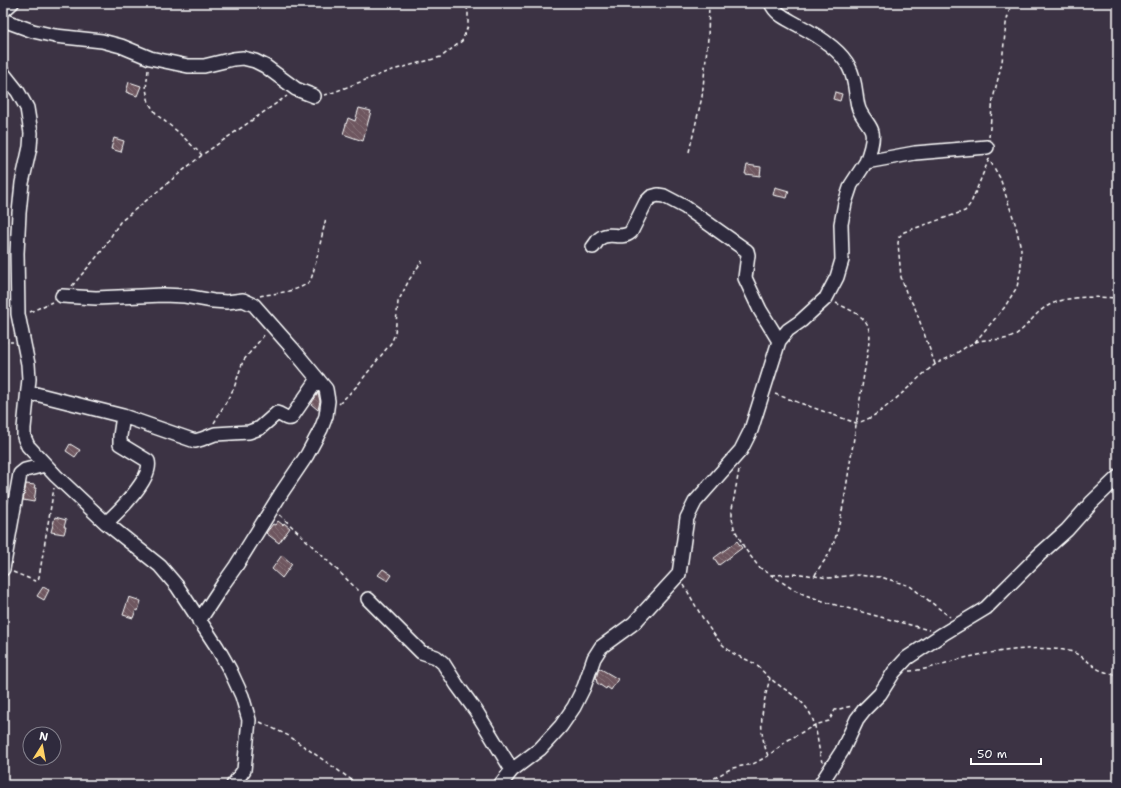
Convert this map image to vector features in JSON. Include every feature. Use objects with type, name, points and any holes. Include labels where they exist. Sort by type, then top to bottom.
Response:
[{"type":"street","points":[[3,12],[12,3]]},
{"type":"street","points":[[500,785],[512,770],[540,749],[561,726],[584,687],[594,658],[601,647],[634,623],[679,574],[687,518],[695,502],[741,450],[751,430],[779,341],[788,330],[801,321],[826,298],[837,277],[842,260],[841,224],[844,203],[851,185],[866,162],[872,139],[872,132],[858,107],[853,77],[849,66],[840,55],[821,39],[781,16],[770,3]]},
{"type":"street","points":[[3,20],[33,31],[55,36],[102,41],[121,46],[150,58],[188,66],[204,66],[243,58],[265,66],[296,89],[314,96]]},
{"type":"street","points":[[3,73],[18,92],[27,108],[31,133],[30,147],[22,183],[17,253],[18,314],[28,364],[28,392],[24,438],[28,446],[56,476],[106,523],[160,566],[177,586],[217,647],[242,696],[249,720],[244,770],[233,785]]},
{"type":"street","points":[[866,162],[915,153],[988,153]]},
{"type":"street","points":[[593,247],[600,238],[604,236],[627,235],[631,232],[646,202],[651,197],[658,195],[664,196],[685,207],[747,251],[748,255],[745,278],[760,310],[779,341]]},
{"type":"street","points":[[62,296],[96,298],[163,295],[184,296],[227,302],[243,300],[254,305],[326,389],[328,401],[326,416],[307,455],[199,621]]},
{"type":"street","points":[[28,392],[123,416],[195,441],[202,440],[215,434],[249,432],[260,428],[277,413],[291,418],[318,379]]},
{"type":"street","points":[[106,523],[127,502],[141,483],[150,466],[148,461],[120,444],[123,416]]},
{"type":"street","points":[[3,568],[20,474],[25,470],[41,466],[42,461]]},
{"type":"street","points":[[823,780],[842,751],[857,719],[880,694],[894,672],[907,658],[942,634],[986,608],[1040,554],[1067,530],[1090,503],[1118,477]]},
{"type":"street","points":[[368,599],[421,652],[436,657],[443,663],[476,711],[512,770]]},
{"type":"path","points":[[314,96],[328,94],[388,71],[441,57],[462,41],[468,26],[468,11],[465,3]]},
{"type":"path","points":[[689,152],[702,97],[708,38],[709,3]]},
{"type":"path","points":[[935,364],[915,308],[906,292],[901,277],[898,243],[899,237],[904,232],[965,211],[971,203],[988,153],[993,99],[1002,62],[1006,24],[1011,3]]},
{"type":"path","points":[[150,58],[146,79],[146,89],[149,103],[157,115],[202,154]]},
{"type":"path","points":[[18,314],[32,312],[62,296],[101,252],[120,222],[202,154],[296,89]]},
{"type":"path","points":[[764,390],[856,423],[865,421],[906,390],[935,364],[975,342],[1004,308],[1017,287],[1021,268],[1021,249],[1016,226],[1000,178],[988,153]]},
{"type":"path","points":[[243,300],[254,296],[291,290],[303,286],[310,281],[313,278],[316,257],[326,218]]},
{"type":"path","points":[[326,416],[357,386],[391,343],[395,334],[398,302],[409,280],[422,261]]},
{"type":"path","points":[[975,342],[1009,338],[1016,334],[1040,311],[1061,301],[1092,297],[1118,298]]},
{"type":"path","points":[[815,575],[820,565],[827,557],[833,543],[844,502],[870,336],[868,325],[863,319],[848,309],[826,298]]},
{"type":"path","points":[[208,436],[221,408],[234,388],[243,360],[273,326]]},
{"type":"path","points":[[741,450],[732,518],[734,528],[750,556],[760,567],[791,588],[805,595],[832,604],[942,634]]},
{"type":"path","points":[[3,568],[35,581],[40,577],[56,476]]},
{"type":"path","points":[[272,509],[368,599]]},
{"type":"path","points":[[679,574],[702,616],[724,646],[731,652],[758,667],[803,703],[812,716],[815,725],[823,780]]},
{"type":"path","points":[[772,575],[801,574],[829,578],[867,575],[881,577],[910,586],[959,624]]},
{"type":"path","points":[[894,672],[924,670],[969,657],[1016,650],[1041,649],[1069,651],[1085,658],[1096,668],[1118,676]]},
{"type":"path","points":[[768,756],[761,726],[764,701],[770,678]]},
{"type":"path","points":[[702,785],[732,768],[753,764],[768,756],[788,740],[815,725],[829,722],[836,710],[870,704]]},
{"type":"path","points":[[249,720],[264,723],[289,736],[359,785]]},
{"type":"building","points":[[129,82],[141,86],[137,96],[126,92]]},
{"type":"building","points":[[835,92],[842,94],[840,101],[833,99]]},
{"type":"building","points":[[359,108],[371,111],[363,141],[343,134],[348,118],[355,121]]},
{"type":"building","points":[[114,138],[124,141],[121,152],[111,149]]},
{"type":"building","points":[[747,165],[761,167],[760,176],[745,174]]},
{"type":"building","points":[[775,187],[789,191],[787,198],[773,195]]},
{"type":"building","points":[[318,393],[320,401],[318,410],[311,404]]},
{"type":"building","points":[[70,444],[80,450],[75,457],[66,451]]},
{"type":"building","points":[[26,484],[35,485],[34,502],[23,500]]},
{"type":"building","points":[[55,517],[66,520],[64,534],[51,532]]},
{"type":"building","points":[[278,521],[283,525],[284,523],[290,528],[279,543],[266,533],[273,524],[275,525]]},
{"type":"building","points":[[737,541],[742,548],[719,565],[714,558]]},
{"type":"building","points":[[282,555],[292,564],[282,578],[272,569]]},
{"type":"building","points":[[383,569],[392,575],[388,581],[378,575]]},
{"type":"building","points":[[43,587],[49,590],[44,600],[37,596]]},
{"type":"building","points":[[129,597],[141,601],[138,611],[136,610],[133,618],[123,615]]},
{"type":"building","points":[[599,668],[618,679],[611,690],[607,687],[606,689],[597,683],[596,678]]}]
